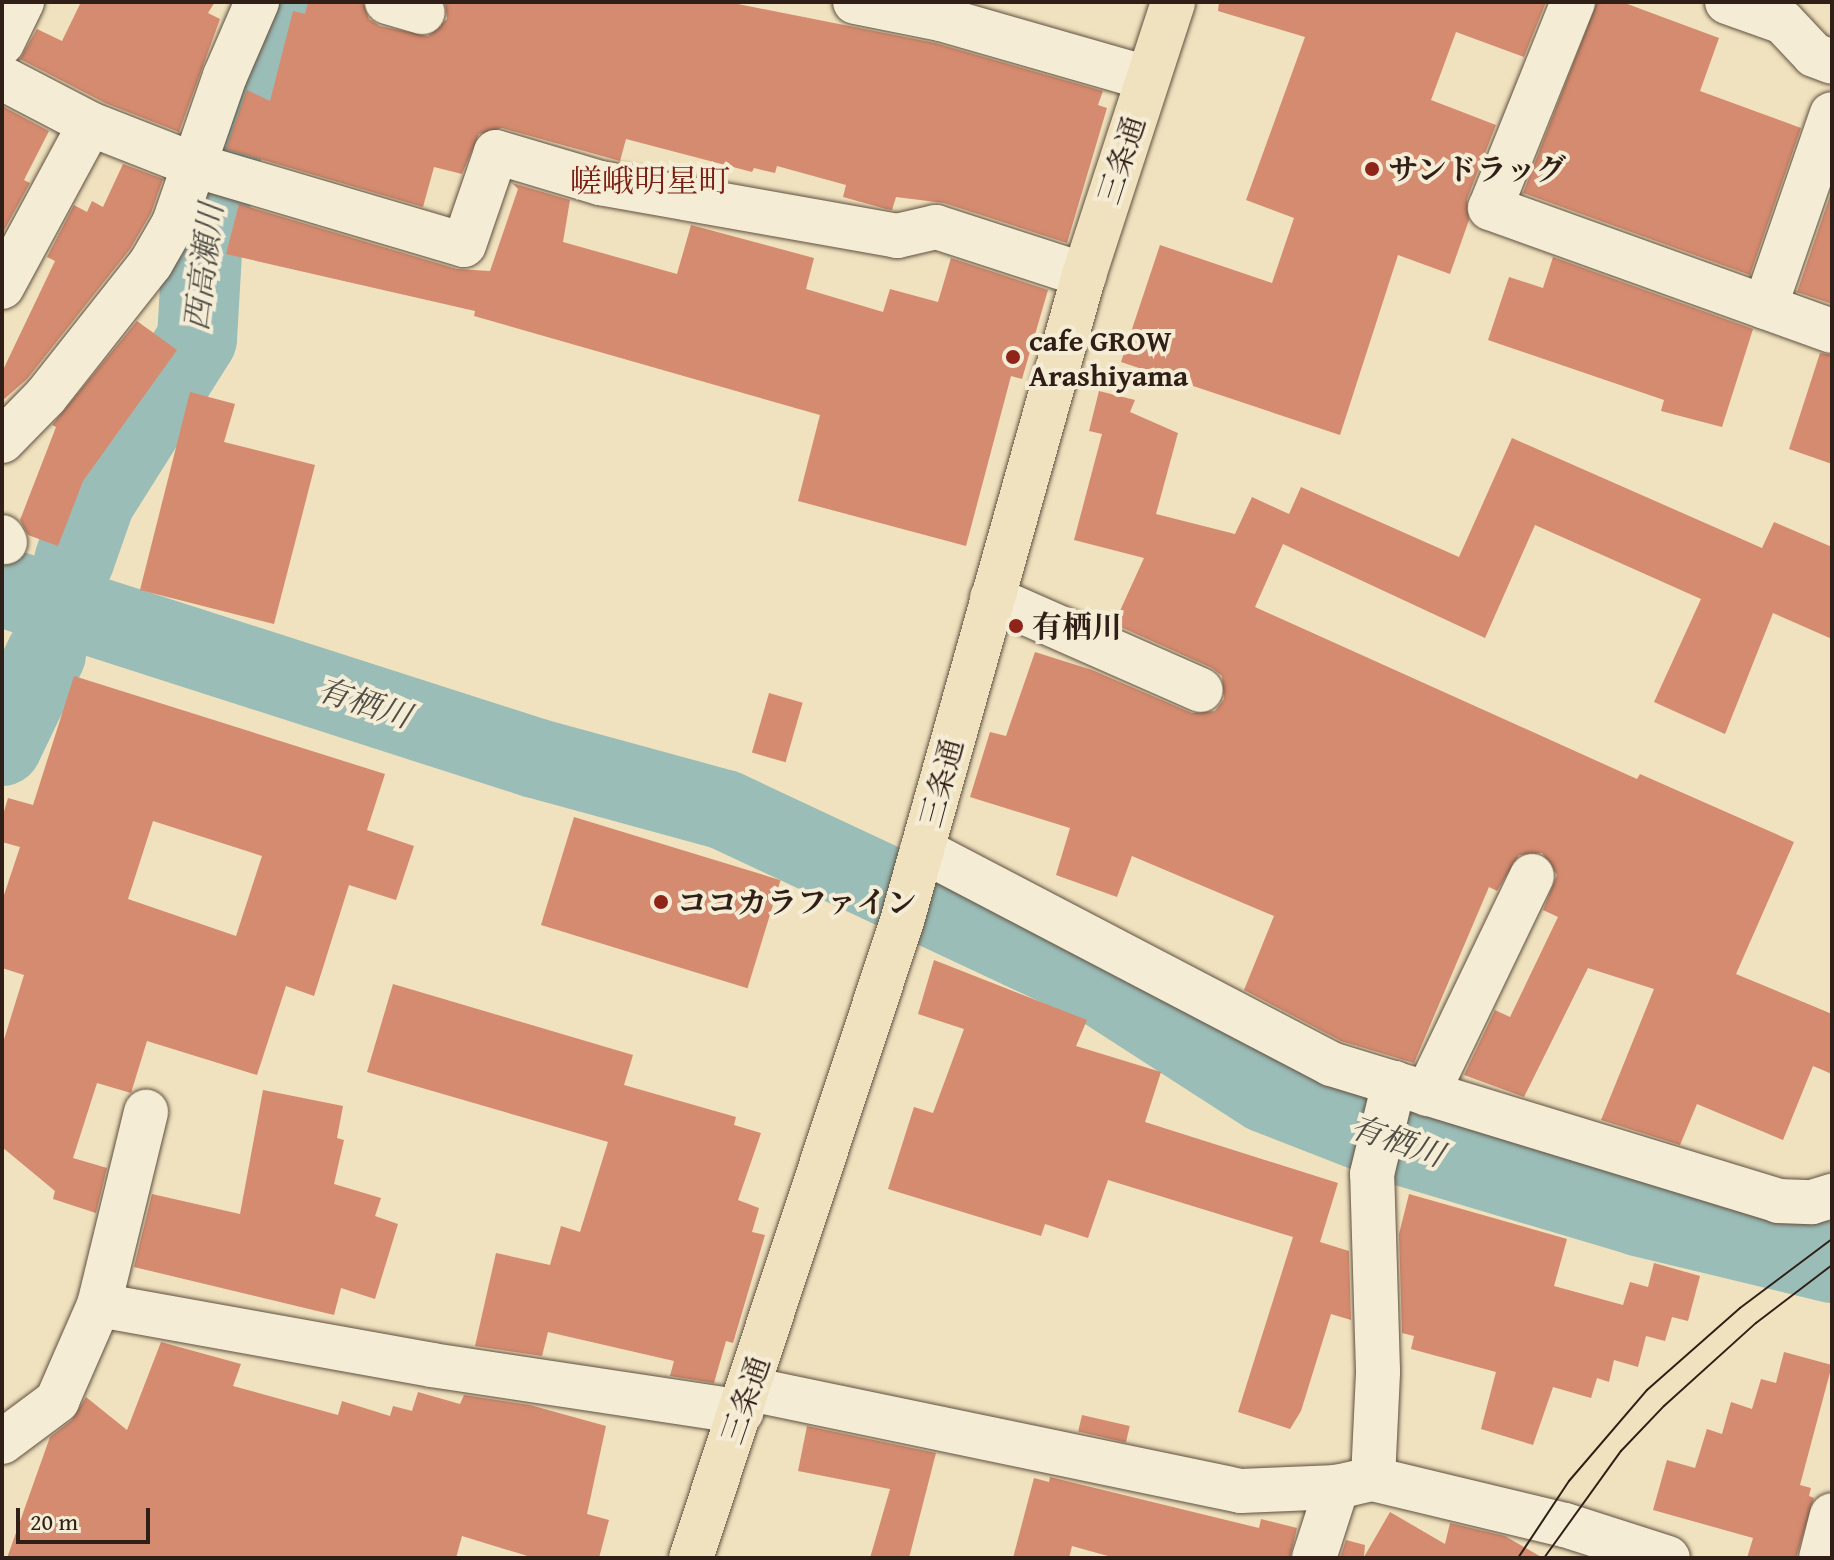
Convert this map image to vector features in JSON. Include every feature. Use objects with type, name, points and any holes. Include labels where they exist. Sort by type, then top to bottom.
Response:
[{"type":"main road","name":"三条通","points":[[691,1558],[902,921],[1084,275],[1173,2]]},
{"type":"street","points":[[2,43],[22,2]]},
{"type":"street","points":[[2,441],[46,396],[151,263],[213,171],[225,76],[257,2]]},
{"type":"street","points":[[855,2],[941,19],[1147,78]]},
{"type":"street","points":[[1573,2],[1490,208],[1832,331]]},
{"type":"street","points":[[1727,2],[1783,22],[1814,55],[1832,62]]},
{"type":"street","points":[[2,78],[90,124],[213,171],[464,245],[496,152],[600,183],[897,236],[936,227],[1084,275]]},
{"type":"street","points":[[1765,307],[1832,114]]},
{"type":"street","points":[[2,287],[90,124]]},
{"type":"street","points":[[992,598],[1201,690]]},
{"type":"street","points":[[921,855],[1287,1043],[1403,1092],[1778,1201],[1812,1202],[1832,1196]]},
{"type":"street","points":[[1314,1558],[1355,1483],[1378,1371],[1374,1163],[1403,1092],[1532,876]]},
{"type":"street","points":[[2,1442],[57,1401],[99,1305],[146,1112]]},
{"type":"street","points":[[99,1305],[432,1365],[745,1400],[1241,1491],[1355,1483],[1565,1525],[1668,1558]]},
{"type":"street","points":[[1821,1558],[1832,1515]]},
{"type":"building","points":[[81,2],[215,2],[208,13],[220,19],[179,132],[105,103],[20,59],[37,29],[62,41]]},
{"type":"building","points":[[308,2],[363,2],[369,19],[380,26],[428,36],[447,19],[445,2],[728,2],[935,43],[1103,91],[1098,105],[1107,108],[1067,243],[944,203],[896,197],[892,210],[886,209],[843,197],[846,185],[777,166],[775,173],[754,168],[752,172],[626,139],[620,161],[502,128],[479,134],[462,174],[434,167],[423,207],[226,149],[247,90],[270,101],[293,11],[305,14]]},
{"type":"building","points":[[1219,2],[1546,2],[1524,57],[1456,32],[1431,100],[1496,125],[1467,199],[1469,220],[1450,274],[1398,255],[1340,435],[1121,362],[1160,245],[1272,283],[1294,218],[1246,200],[1305,37],[1218,11]]},
{"type":"building","points":[[1597,2],[1622,2],[1719,38],[1700,91],[1801,128],[1750,275],[1523,193]]},
{"type":"building","points":[[2,106],[49,131],[24,180],[30,183],[2,234]]},
{"type":"building","points":[[123,164],[163,179],[151,213],[130,249],[27,379],[2,401],[2,372],[55,261],[47,257],[74,205],[87,212],[92,201],[103,207]]},
{"type":"building","points":[[512,183],[570,200],[563,242],[677,274],[691,225],[814,258],[806,289],[883,312],[890,289],[938,302],[951,258],[1048,290],[1022,379],[1011,376],[966,546],[798,501],[820,415],[474,316],[475,311],[226,254],[239,204],[457,269],[490,271],[518,189]]},
{"type":"building","points":[[1832,190],[1832,304],[1797,292]]},
{"type":"building","points":[[1553,257],[1753,329],[1722,427],[1661,411],[1664,400],[1488,340],[1509,277],[1543,288]]},
{"type":"building","points":[[137,321],[177,350],[83,481],[58,546],[28,535],[20,520],[56,427],[52,425]]},
{"type":"building","points":[[1820,353],[1832,355],[1832,464],[1789,449]]},
{"type":"building","points":[[1099,391],[1135,400],[1130,412],[1178,433],[1156,514],[1235,534],[1252,497],[1289,514],[1301,487],[1459,557],[1512,438],[1762,548],[1774,522],[1832,547],[1832,639],[1773,613],[1725,734],[1654,702],[1701,599],[1535,525],[1485,638],[1283,544],[1255,607],[1637,779],[1640,774],[1794,842],[1736,974],[1832,1014],[1832,1074],[1813,1066],[1783,1140],[1697,1104],[1680,1145],[1601,1120],[1654,989],[1588,968],[1524,1097],[1464,1075],[1495,1010],[1510,1017],[1558,917],[1543,910],[1557,875],[1542,853],[1519,855],[1497,891],[1489,887],[1414,1063],[1341,1041],[1244,990],[1274,916],[1132,856],[1117,897],[1056,875],[1070,828],[970,797],[990,732],[1006,736],[1035,652],[1092,670],[1192,713],[1215,711],[1224,699],[1222,676],[1212,668],[1114,624],[1144,558],[1074,540],[1102,434],[1089,431]]},
{"type":"building","points":[[190,392],[235,404],[224,442],[315,465],[274,624],[140,590]]},
{"type":"building","points":[[74,676],[385,774],[367,830],[414,846],[396,900],[349,885],[314,996],[286,986],[257,1075],[147,1041],[131,1093],[97,1083],[73,1158],[107,1168],[96,1213],[53,1199],[55,1191],[2,1147],[2,1046],[24,975],[2,968],[2,901],[20,847],[2,842],[2,818],[8,798],[33,805]],"holes":[[[153,821],[262,856],[236,936],[128,899]]]},
{"type":"building","points":[[769,693],[803,703],[786,762],[752,753]]},
{"type":"building","name":"ココカラファイン","points":[[574,817],[781,880],[748,988],[541,925]]},
{"type":"building","points":[[934,960],[1087,1020],[1076,1046],[1161,1072],[1145,1122],[1338,1183],[1320,1242],[1349,1251],[1351,1320],[1331,1314],[1301,1411],[1290,1429],[1238,1412],[1293,1237],[1108,1180],[1088,1238],[1045,1224],[1041,1236],[888,1189],[914,1107],[933,1113],[964,1029],[918,1014]]},
{"type":"building","points":[[393,984],[633,1055],[624,1085],[736,1117],[734,1125],[761,1133],[738,1200],[759,1208],[752,1232],[765,1235],[733,1343],[726,1341],[714,1383],[670,1376],[674,1361],[548,1332],[542,1356],[475,1346],[496,1253],[550,1265],[561,1226],[580,1232],[608,1142],[367,1072]]},
{"type":"building","points":[[263,1090],[343,1106],[337,1138],[344,1140],[334,1184],[381,1198],[375,1216],[398,1224],[375,1299],[341,1288],[334,1315],[134,1267],[152,1194],[240,1214]]},
{"type":"building","points":[[1409,1194],[1567,1239],[1554,1286],[1623,1305],[1630,1282],[1648,1287],[1654,1263],[1700,1276],[1688,1321],[1672,1317],[1665,1341],[1646,1336],[1638,1367],[1614,1360],[1609,1382],[1597,1378],[1591,1398],[1553,1387],[1533,1445],[1481,1429],[1496,1372],[1411,1349],[1414,1336],[1402,1333],[1399,1234]]},
{"type":"building","points":[[161,1342],[241,1364],[233,1386],[338,1415],[342,1401],[390,1416],[393,1406],[412,1411],[418,1392],[460,1404],[464,1395],[530,1405],[606,1426],[587,1514],[609,1520],[599,1558],[534,1558],[462,1536],[456,1558],[7,1558],[50,1437],[72,1420],[86,1397],[127,1430]]},
{"type":"building","points":[[1784,1352],[1832,1365],[1800,1485],[1811,1488],[1809,1496],[1814,1498],[1796,1558],[1747,1558],[1753,1538],[1653,1510],[1667,1460],[1695,1468],[1707,1429],[1722,1434],[1731,1402],[1752,1409],[1761,1379],[1776,1383]]},
{"type":"building","points":[[1082,1415],[1130,1426],[1126,1443],[1078,1432]]},
{"type":"building","points":[[807,1426],[936,1453],[909,1558],[870,1558],[890,1489],[798,1471]]},
{"type":"building","points":[[1050,1477],[1259,1528],[1261,1519],[1297,1528],[1290,1558],[1115,1558],[1072,1546],[1069,1558],[1013,1558],[1034,1478],[1049,1482]]},
{"type":"building","points":[[1390,1512],[1445,1544],[1450,1523],[1505,1536],[1543,1558],[1340,1558],[1346,1540],[1365,1545],[1364,1557]]},
{"type":"waterway","name":"西高瀬川","points":[[74,561],[95,501],[197,339],[203,234],[223,147],[268,23],[281,2]]},
{"type":"waterway","name":"有栖川","points":[[2,587],[535,758],[725,810],[1095,983],[1266,1093],[1397,1144],[1638,1216],[1832,1263]]},
{"type":"waterway","name":"西高瀬川","points":[[2,746],[46,654]]},
{"type":"tram line","points":[[1518,1558],[1569,1481],[1647,1390],[1740,1308],[1832,1239]]},
{"type":"tram line","points":[[1544,1558],[1621,1451],[1664,1406],[1756,1323],[1832,1265]]},
{"type":"place","name":"サンドラッグ","points":[[1372,169]]},
{"type":"place","name":"cafe GROW Arashiyama","points":[[1013,357]]},
{"type":"place","name":"有栖川","points":[[1016,626]]},
{"type":"place","name":"ココカラファイン","points":[[661,902]]},
{"type":"district","name":"嵯峨明星町","points":[[650,181]]}]
